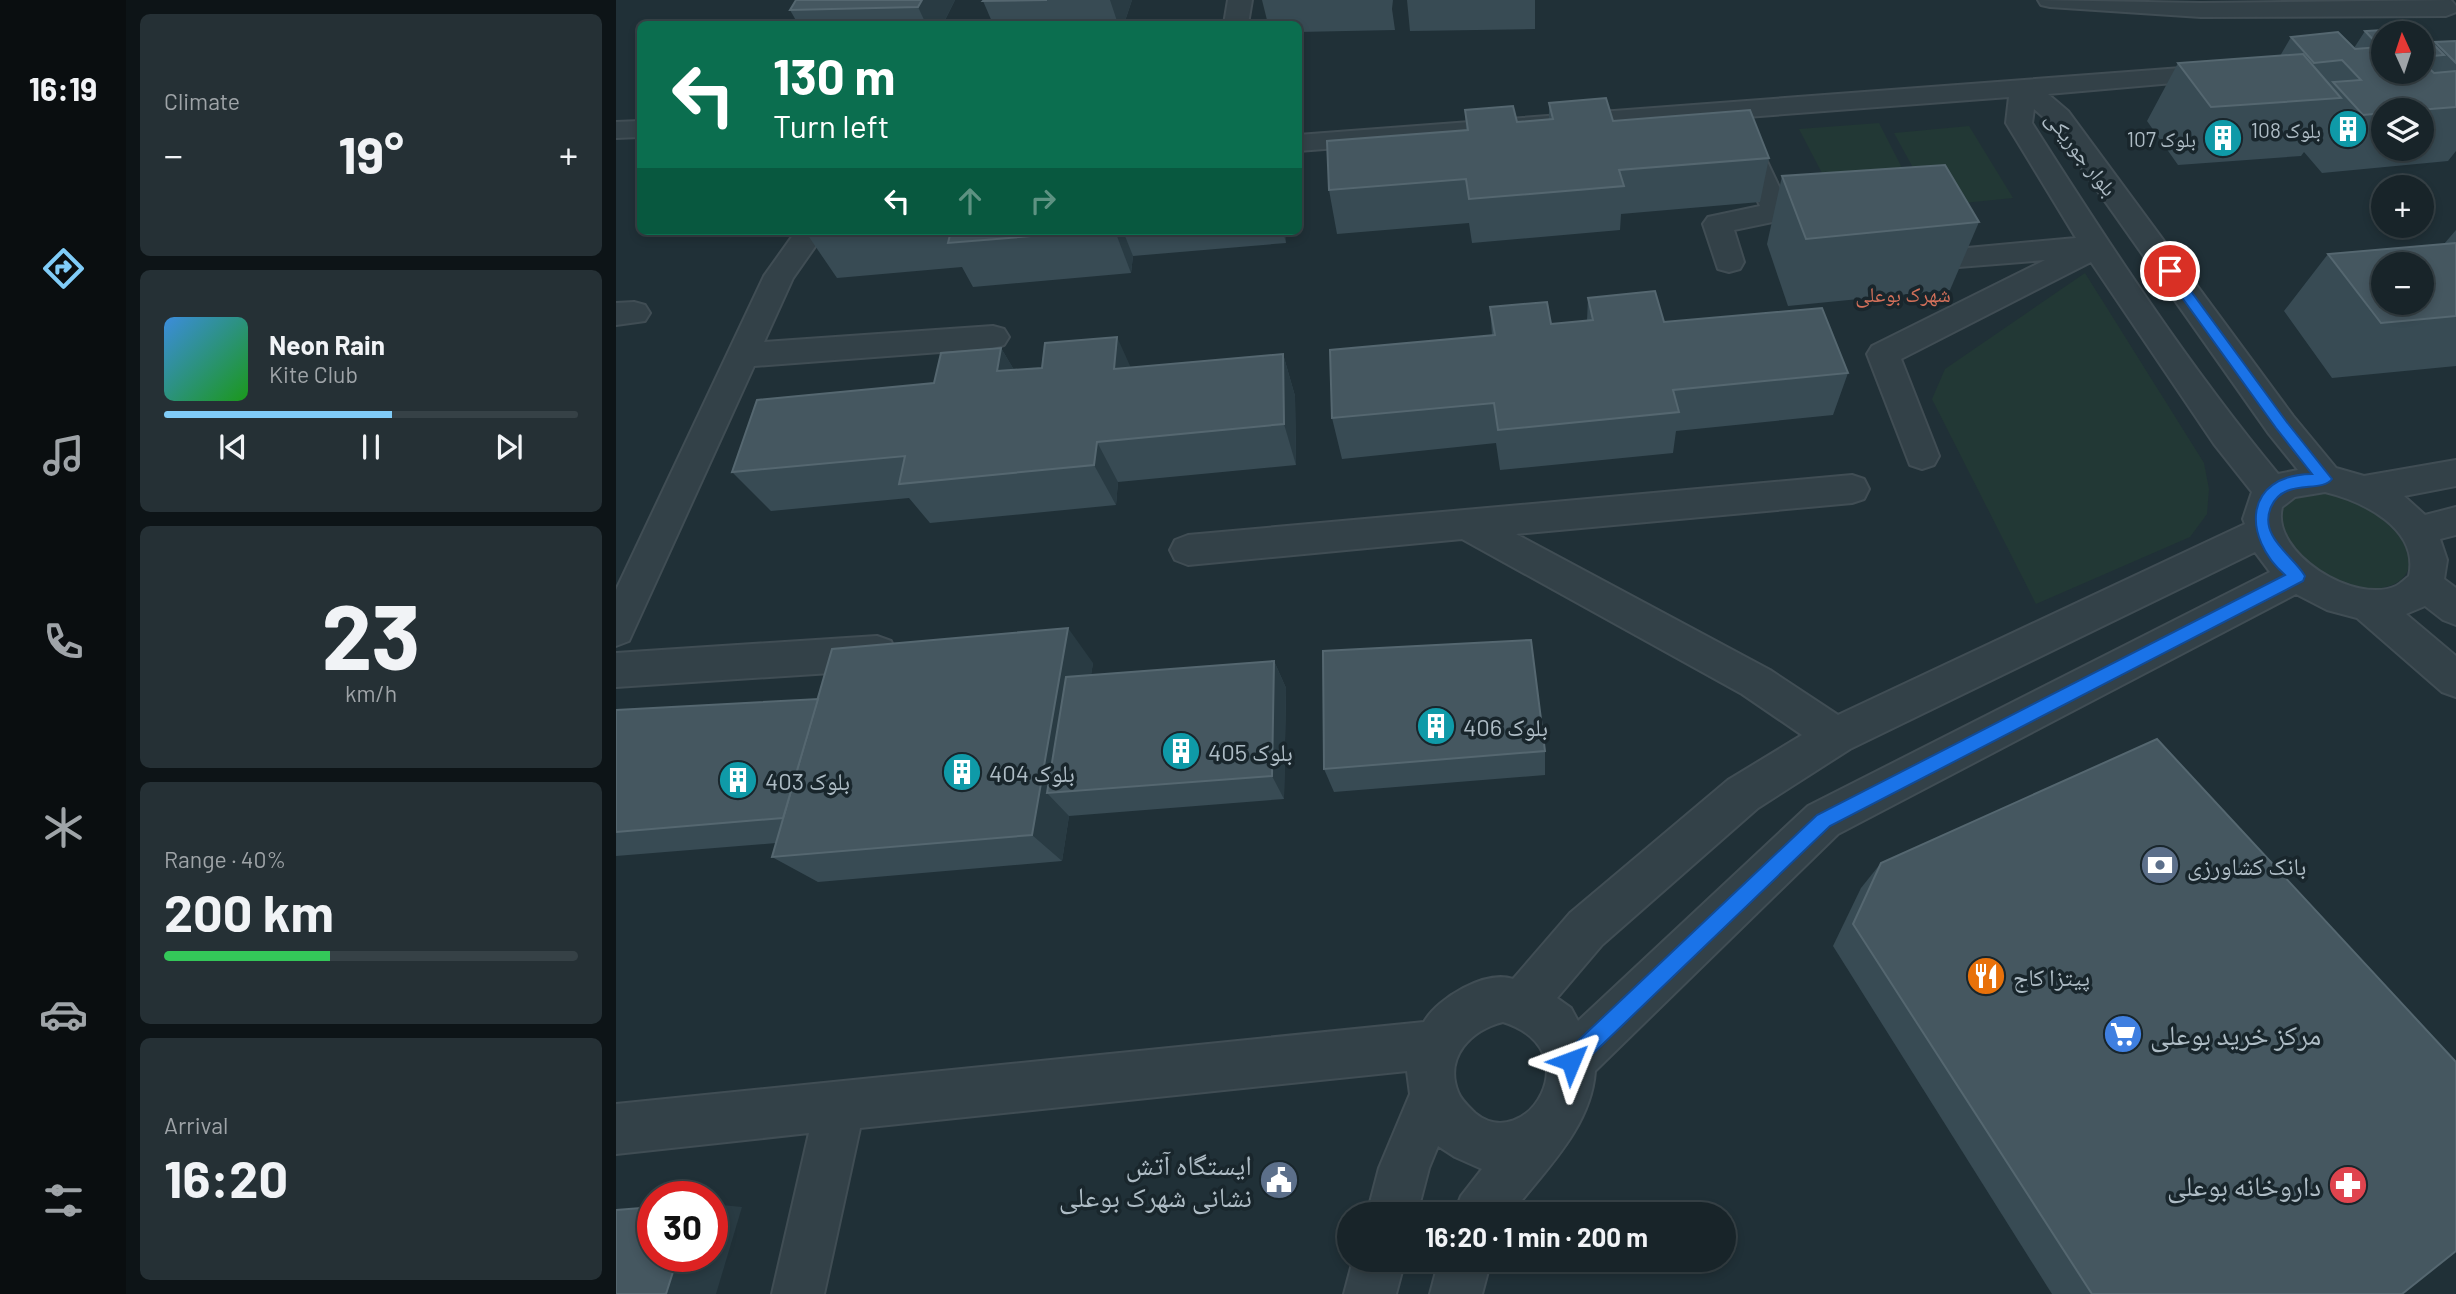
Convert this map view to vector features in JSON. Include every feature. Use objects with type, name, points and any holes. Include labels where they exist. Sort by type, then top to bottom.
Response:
[{"type":"street","points":[[1236,21],[1240,0]]},
{"type":"street","points":[[2050,0],[2201,10],[2446,9],[2438,0]]},
{"type":"street","points":[[1302,144],[1728,108],[2245,71]]},
{"type":"street","name":"بلوار جوریکی","points":[[2024,87],[2019,123],[2096,247],[2226,435],[2273,493]]},
{"type":"street","name":"بلوار جوریکی","points":[[2024,87],[2059,117],[2281,425],[2325,479]]},
{"type":"street","points":[[1728,108],[1777,212],[1718,224],[1729,262]]},
{"type":"street","points":[[616,130],[637,129]]},
{"type":"street","points":[[616,630],[779,276],[808,235]]},
{"type":"street","points":[[1946,258],[2096,247]]},
{"type":"street","points":[[1922,456],[1883,355],[2096,247]]},
{"type":"street","points":[[742,355],[993,337]]},
{"type":"street","points":[[2364,490],[2456,473]]},
{"type":"street","points":[[2325,479],[2364,490],[2386,501],[2418,531],[2428,550],[2430,568],[2425,585],[2403,601],[2368,605],[2319,591],[2282,563],[2263,532],[2261,517],[2264,503],[2286,484],[2325,479]]},
{"type":"street","points":[[1188,550],[1852,489]]},
{"type":"street","points":[[2418,531],[2456,521]]},
{"type":"street","points":[[1467,525],[1756,682],[1836,736]]},
{"type":"street","points":[[1523,1002],[1586,929],[1743,794],[1836,736],[2263,532]]},
{"type":"street","points":[[1571,1061],[1824,820],[2297,576]]},
{"type":"street","points":[[2425,585],[2456,609]]},
{"type":"street","points":[[2368,605],[2456,680]]},
{"type":"street","points":[[616,670],[877,653]]},
{"type":"street","points":[[1395,1202],[1404,1168],[1434,1096],[1433,1060],[1437,1044],[1448,1025],[1464,1010],[1482,1002],[1503,999],[1523,1002],[1540,1010],[1555,1024],[1565,1041],[1571,1061],[1571,1080],[1566,1100],[1556,1117],[1488,1202]]},
{"type":"street","points":[[616,1129],[1437,1044]]},
{"type":"street","points":[[1434,1096],[1444,1116],[1459,1133],[1479,1144],[1501,1147],[1523,1143],[1543,1132]]},
{"type":"street","points":[[797,1294],[840,1106]]},
{"type":"street","points":[[1370,1294],[1376,1272]]},
{"type":"street","points":[[1456,1294],[1462,1272]]},
{"type":"green space","points":[[1879,123],[1926,215],[1847,221],[1799,129]]},
{"type":"green space","points":[[1969,126],[2013,198],[1934,206],[1894,133]]},
{"type":"green space","points":[[2085,273],[2204,463],[2209,489],[2207,514],[2190,537],[2036,604],[1932,399],[1945,369]]},
{"type":"green space","points":[[2320,491],[2357,499],[2396,525],[2408,547],[2410,558],[2405,575],[2398,582],[2374,589],[2345,586],[2325,578],[2299,559],[2283,531],[2281,513],[2290,501]]},
{"type":"building","points":[[796,0],[922,0],[918,7],[790,10]]},
{"type":"building","points":[[984,0],[1047,0],[983,1]]},
{"type":"building","points":[[2338,32],[2355,49],[2371,48],[2371,84],[2434,84],[2434,73],[2456,71],[2456,107],[2434,109],[2434,98],[2371,98],[2371,114],[2363,115],[2333,82],[2361,80],[2342,60],[2314,63],[2291,37]]},
{"type":"building","points":[[2456,41],[2456,63],[2435,42]]},
{"type":"building","points":[[2434,45],[2444,55],[2434,56]]},
{"type":"building","points":[[2303,54],[2341,98],[2211,107],[2178,63]]},
{"type":"building","points":[[1606,98],[1613,121],[1750,110],[1769,158],[1619,170],[1624,186],[1469,199],[1466,179],[1329,190],[1327,141],[1468,130],[1465,110],[1513,106],[1517,122],[1553,119],[1549,103]]},
{"type":"building","points":[[1945,165],[1979,222],[1806,239],[1782,176]]},
{"type":"building","points":[[950,235],[1044,235],[948,243]]},
{"type":"building","points":[[2456,243],[2456,316],[2381,323],[2375,315],[2434,315],[2434,252],[2371,252],[2371,310],[2328,254]]},
{"type":"building","points":[[1655,291],[1664,322],[1822,308],[1848,373],[1673,390],[1679,412],[1498,430],[1494,403],[1332,418],[1330,350],[1495,335],[1490,307],[1547,302],[1551,324],[1593,320],[1588,298]]},
{"type":"building","points":[[1117,337],[1114,369],[1283,354],[1284,424],[1097,442],[1094,465],[899,484],[905,456],[732,472],[757,400],[934,383],[941,353],[1001,348],[997,371],[1042,368],[1045,343]]},
{"type":"building","name":"بلوک 404","points":[[1068,628],[1032,835],[772,857],[832,649]]},
{"type":"building","name":"بلوک 406","points":[[1531,640],[1545,751],[1324,769],[1323,651]]},
{"type":"building","name":"بلوک 405","points":[[1274,661],[1272,776],[1047,793],[1066,677]]},
{"type":"building","name":"بلوک 403","points":[[818,699],[783,818],[616,832],[616,710]]},
{"type":"building","name":"مرکز خرید بوعلی","points":[[2157,739],[2456,1062],[2456,1251],[2402,1294],[2092,1294],[1853,924],[1881,863]]},
{"type":"building","points":[[637,1208],[637,1272],[673,1272],[666,1294],[616,1294],[616,1210]]},
{"type":"place","name":"بلوک 108","points":[[2348,129]]},
{"type":"place","name":"بلوک 107","points":[[2223,138]]},
{"type":"place","name":"بلوک 406","points":[[1436,726]]},
{"type":"place","name":"بلوک 405","points":[[1181,751]]},
{"type":"place","name":"بلوک 404","points":[[962,772]]},
{"type":"place","name":"بلوک 403","points":[[738,780]]},
{"type":"place","name":"بانک کشاورزی","points":[[2160,865]]},
{"type":"place","name":"پیتزا کاج","points":[[1986,976]]},
{"type":"place","name":"مرکز خرید بوعلی","points":[[2123,1034]]},
{"type":"place","name":"ایستگاه آتش نشانی شهرک بوعلی","points":[[1279,1180]]},
{"type":"place","name":"داروخانه بوعلی","points":[[2348,1185]]},
{"type":"district","name":"شهرک بوعلی","points":[[1903,293]]},
{"type":"route","points":[[1571,1061],[1824,820],[2297,576],[2282,563],[2263,532],[2261,517],[2264,503],[2286,484],[2325,479],[2281,425],[2170,271]]}]
